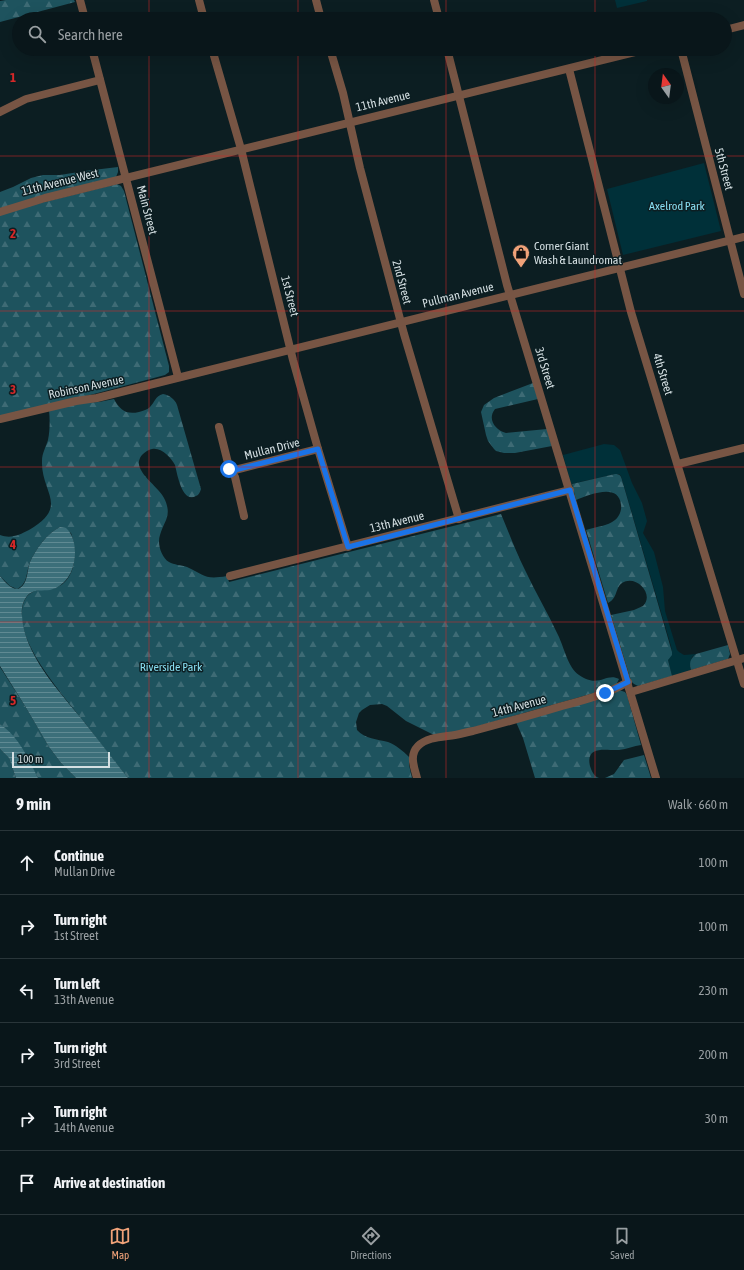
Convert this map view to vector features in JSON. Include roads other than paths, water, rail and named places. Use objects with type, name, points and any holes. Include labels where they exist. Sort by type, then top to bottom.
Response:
[{"type":"street","points":[[80,0],[83,12]]},
{"type":"street","points":[[199,0],[202,12]]},
{"type":"street","points":[[316,0],[319,12]]},
{"type":"street","points":[[434,0],[437,12]]},
{"type":"street","points":[[732,28],[744,25]]},
{"type":"street","name":"Main Street","points":[[94,56],[178,377]]},
{"type":"street","name":"1st Street","points":[[214,56],[242,149],[290,349],[318,449],[348,547]]},
{"type":"street","name":"2nd Street","points":[[332,56],[343,93],[362,175],[400,322],[459,519]]},
{"type":"street","name":"3rd Street","points":[[449,56],[510,294],[656,778]]},
{"type":"street","name":"11th Avenue","points":[[126,178],[620,56]]},
{"type":"street","name":"5th Street","points":[[683,56],[744,294]]},
{"type":"street","name":"4th Street","points":[[569,69],[632,316],[741,658],[744,684]]},
{"type":"street","points":[[0,112],[26,99],[100,80]]},
{"type":"street","name":"11th Avenue West","points":[[0,212],[33,201],[126,178]]},
{"type":"street","name":"Pullman Avenue","points":[[178,377],[744,237]]},
{"type":"street","name":"Robinson Avenue","points":[[0,419],[76,401],[97,398],[178,377]]},
{"type":"street","points":[[219,427],[228,466],[235,477],[244,516]]},
{"type":"street","points":[[678,464],[744,448]]},
{"type":"street","name":"Mullan Drive","points":[[231,471],[318,449]]},
{"type":"street","name":"13th Avenue","points":[[230,576],[570,490]]},
{"type":"street","points":[[631,692],[741,658]]},
{"type":"street","name":"14th Avenue","points":[[417,778],[412,758],[416,748],[422,743],[432,739],[458,735],[536,714],[605,693],[628,682]]},
{"type":"place","name":"Corner Giant Wash & Laundromat","points":[[521,268]]},
{"type":"park label","name":"Axelrod Park","points":[[677,206]]},
{"type":"park label","name":"Riverside Park","points":[[171,667]]}]
